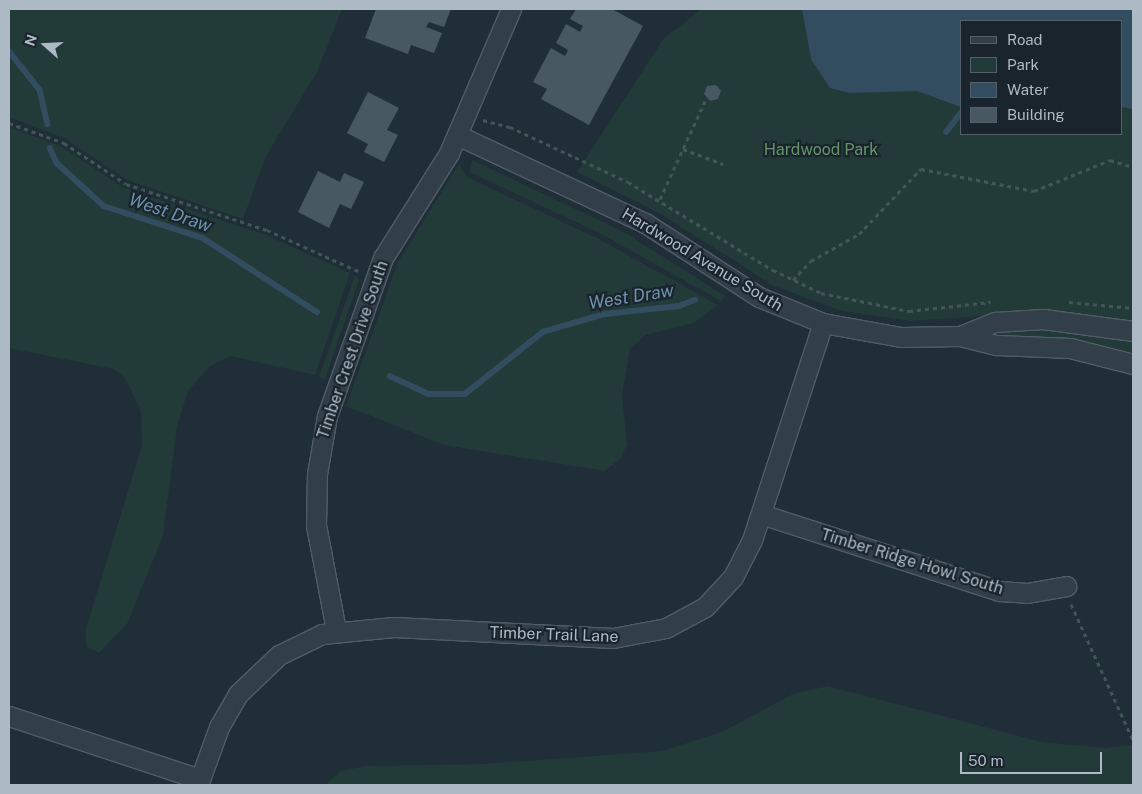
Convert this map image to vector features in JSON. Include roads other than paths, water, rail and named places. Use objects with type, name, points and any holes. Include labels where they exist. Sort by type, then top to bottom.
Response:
[{"type":"street","name":"Timber Crest Drive South","points":[[336,630],[316,525],[317,474],[328,416],[375,278],[391,243],[457,135],[511,9]]},
{"type":"street","name":"Hardwood Avenue South","points":[[457,135],[645,223],[760,297],[823,323],[901,337],[960,336],[997,345],[1070,348],[1133,364]]},
{"type":"street","name":"Hardwood Avenue South","points":[[960,336],[995,322],[1043,319],[1133,330]]},
{"type":"street","name":"Timber Trail Lane","points":[[199,782],[223,718],[249,681],[286,650],[336,630],[394,627],[598,638],[646,634],[691,616],[722,590],[742,561],[761,514],[823,323]]},
{"type":"street","name":"Timber Ridge Howl South","points":[[761,514],[1000,591],[1027,593],[1066,586]]},
{"type":"street","points":[[9,716],[199,782]]},
{"type":"water","points":[[802,9],[1133,9],[1133,109],[1122,107],[1122,20],[960,20],[960,107],[917,91],[849,93],[830,88],[811,59]]},
{"type":"waterway","name":"West Draw","points":[[9,51],[40,90],[48,124]]},
{"type":"waterway","name":"West Draw","points":[[946,132],[960,114]]},
{"type":"waterway","name":"West Draw","points":[[50,148],[57,163],[104,206],[203,238],[317,312]]},
{"type":"waterway","name":"West Draw","points":[[390,376],[429,394],[465,394],[543,332],[605,314],[679,306],[695,300]]},
{"type":"park label","name":"Hardwood Park","points":[[821,150]]}]
